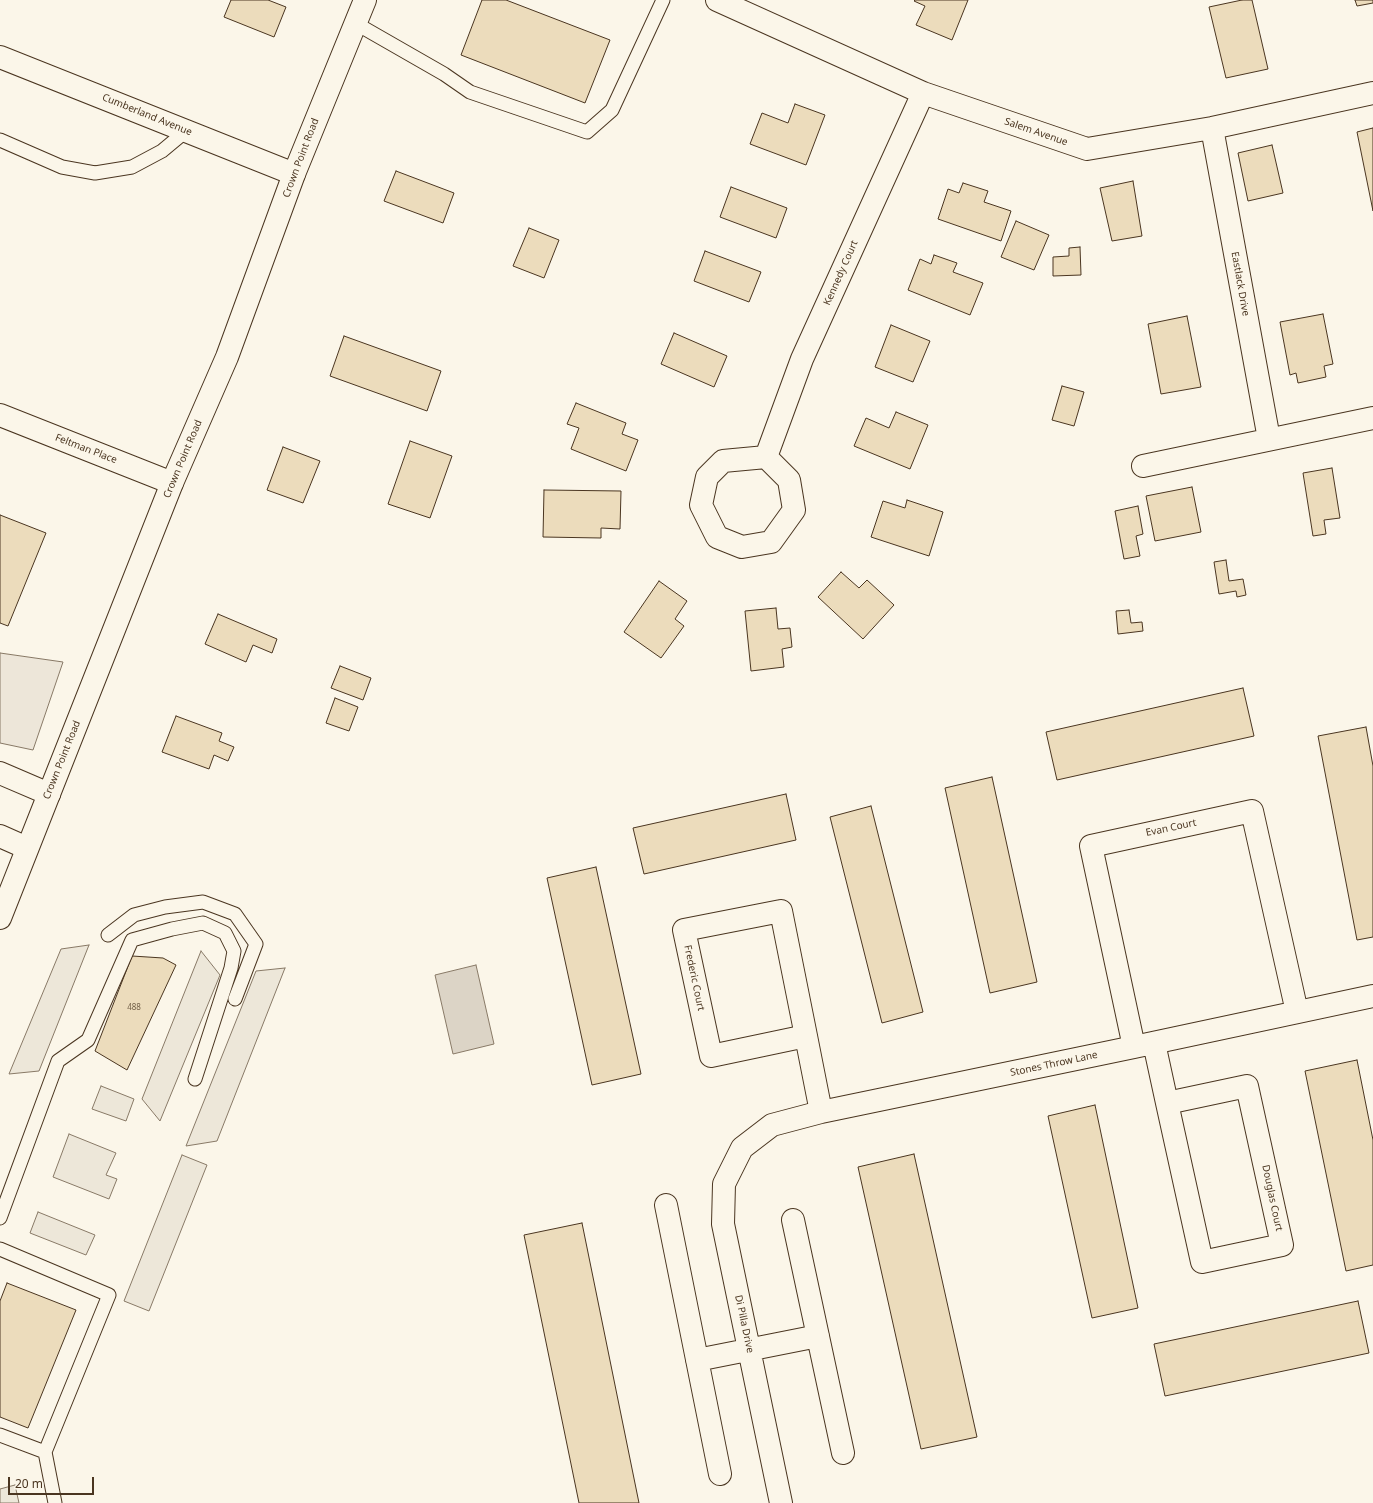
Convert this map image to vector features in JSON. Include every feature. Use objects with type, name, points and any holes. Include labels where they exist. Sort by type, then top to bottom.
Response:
[{"type":"main road","name":"Crown Point Road","points":[[0,918],[172,483],[227,357],[294,174],[364,0]]},
{"type":"main road","name":"Salem Avenue","points":[[718,0],[923,93],[1087,149],[1212,128],[1373,93]]},
{"type":"main road","name":"Cumberland Avenue","points":[[0,57],[294,174]]},
{"type":"main road","name":"Kennedy Court","points":[[766,457],[802,359],[923,93]]},
{"type":"main road","name":"Eastlack Drive","points":[[1212,128],[1268,439]]},
{"type":"main road","name":"Feltman Place","points":[[0,415],[172,483]]},
{"type":"main road","points":[[1143,466],[1373,418]]},
{"type":"main road","points":[[766,457],[789,480],[794,510],[771,542],[742,548],[717,537],[701,505],[707,477],[723,461],[766,457]]},
{"type":"main road","points":[[0,773],[49,794]]},
{"type":"main road","name":"Evan Court","points":[[1144,1045],[1091,846],[1252,811],[1297,1012]]},
{"type":"main road","points":[[0,836],[27,848]]},
{"type":"main road","name":"Frederic Court","points":[[806,1036],[711,1056],[684,930],[781,911],[806,1036],[821,1112]]},
{"type":"main road","name":"Stones Throw Lane","points":[[742,1148],[772,1125],[821,1112],[1373,996]]},
{"type":"main road","name":"Douglas Court","points":[[1144,1045],[1167,1103],[1202,1262],[1282,1245],[1247,1086],[1167,1103]]},
{"type":"main road","name":"Di Pilla Drive","points":[[742,1148],[724,1184],[723,1224],[781,1503]]},
{"type":"main road","points":[[666,1205],[720,1474]]},
{"type":"main road","points":[[793,1220],[844,1453]]},
{"type":"main road","points":[[697,1360],[818,1336]]},
{"type":"lane","points":[[355,22],[444,74],[470,92],[587,132],[612,110],[663,0]]},
{"type":"lane","points":[[0,140],[62,167],[95,173],[132,167],[162,151],[186,131]]},
{"type":"lane","points":[[108,936],[134,915],[165,907],[203,902],[235,914],[256,944],[235,999]]},
{"type":"lane","points":[[0,1218],[58,1062],[88,1040],[132,940],[172,928],[203,923],[225,933],[234,951],[231,968],[195,1079]]},
{"type":"lane","points":[[1,1252],[109,1295],[45,1452],[55,1503]]},
{"type":"lane","points":[[0,1435],[45,1452]]},
{"type":"shaded area","points":[[0,653],[63,662],[33,750],[0,743]]},
{"type":"shaded area","points":[[89,945],[39,1071],[9,1074],[61,949]]},
{"type":"shaded area","points":[[201,951],[220,975],[160,1121],[142,1099]]},
{"type":"shaded area","points":[[476,965],[494,1044],[453,1054],[435,975]]},
{"type":"shaded area","points":[[285,968],[217,1141],[186,1146],[256,971]]},
{"type":"shaded area","points":[[101,1086],[134,1099],[126,1121],[92,1109]]},
{"type":"shaded area","points":[[69,1134],[116,1153],[106,1175],[117,1179],[109,1199],[53,1177]]},
{"type":"shaded area","points":[[182,1155],[207,1165],[149,1311],[124,1301]]},
{"type":"shaded area","points":[[38,1212],[95,1235],[86,1255],[30,1233]]},
{"type":"shaded area","points":[[15,1485],[19,1503],[0,1503],[0,1489]]},
{"type":"building","points":[[231,0],[268,0],[286,7],[274,37],[224,17]]},
{"type":"building","points":[[482,0],[506,0],[610,40],[585,103],[461,55]]},
{"type":"building","points":[[968,0],[952,40],[916,25],[925,6],[914,1]]},
{"type":"building","points":[[1242,0],[1252,0],[1268,69],[1226,78],[1209,7]]},
{"type":"building","points":[[1355,0],[1373,0],[1373,3],[1357,6]]},
{"type":"building","points":[[795,104],[825,115],[806,165],[750,144],[762,113],[788,123]]},
{"type":"building","points":[[1373,128],[1373,211],[1357,132]]},
{"type":"building","points":[[1272,145],[1283,193],[1248,201],[1238,153]]},
{"type":"building","points":[[396,171],[454,193],[443,223],[384,201]]},
{"type":"building","points":[[1133,181],[1142,236],[1112,241],[1100,188]]},
{"type":"building","points":[[963,183],[988,191],[984,202],[1011,211],[1001,241],[938,219],[948,189],[959,193]]},
{"type":"building","points":[[731,187],[787,208],[776,238],[720,217]]},
{"type":"building","points":[[1016,221],[1049,235],[1034,270],[1001,257]]},
{"type":"building","points":[[529,228],[559,240],[544,278],[513,266]]},
{"type":"building","points":[[1080,247],[1081,275],[1053,276],[1053,257],[1069,256],[1069,248]]},
{"type":"building","points":[[705,251],[761,272],[749,302],[694,281]]},
{"type":"building","points":[[934,255],[957,263],[953,272],[983,283],[970,315],[908,290],[920,259],[931,264]]},
{"type":"building","points":[[1323,314],[1333,364],[1324,366],[1326,377],[1298,383],[1296,373],[1290,375],[1280,322]]},
{"type":"building","points":[[1187,316],[1201,387],[1161,394],[1148,324]]},
{"type":"building","points":[[891,325],[930,341],[913,382],[875,367]]},
{"type":"building","points":[[674,333],[727,356],[714,387],[661,364]]},
{"type":"building","points":[[344,336],[441,371],[427,411],[330,376]]},
{"type":"building","points":[[1062,386],[1084,392],[1074,426],[1052,420]]},
{"type":"building","points":[[576,403],[626,423],[622,434],[638,440],[626,471],[571,449],[579,428],[567,424]]},
{"type":"building","points":[[896,412],[928,425],[910,469],[854,446],[866,418],[889,428]]},
{"type":"building","points":[[410,441],[452,456],[430,518],[388,504]]},
{"type":"building","points":[[283,447],[320,461],[303,503],[267,490]]},
{"type":"building","points":[[1332,468],[1340,518],[1324,520],[1326,534],[1313,536],[1303,473]]},
{"type":"building","points":[[1192,487],[1201,532],[1155,541],[1146,496]]},
{"type":"building","points":[[544,490],[621,491],[620,529],[601,528],[601,538],[543,537]]},
{"type":"building","points":[[907,500],[943,512],[929,556],[871,537],[883,501],[905,508]]},
{"type":"building","points":[[1138,506],[1143,534],[1136,536],[1140,556],[1124,559],[1115,511]]},
{"type":"building","points":[[0,515],[46,533],[8,626],[0,623]]},
{"type":"building","points":[[1226,560],[1229,581],[1243,579],[1246,595],[1237,597],[1236,591],[1219,594],[1214,562]]},
{"type":"building","points":[[841,572],[859,588],[867,580],[894,605],[863,639],[818,597]]},
{"type":"building","points":[[659,581],[687,601],[675,619],[684,626],[661,658],[624,632]]},
{"type":"building","points":[[776,608],[778,629],[790,628],[792,647],[782,649],[784,667],[751,671],[745,611]]},
{"type":"building","points":[[1129,610],[1131,623],[1142,622],[1143,631],[1118,634],[1116,611]]},
{"type":"building","points":[[218,614],[277,639],[272,653],[253,645],[246,662],[205,644]]},
{"type":"building","points":[[340,666],[371,678],[363,700],[331,688]]},
{"type":"building","points":[[1243,688],[1254,736],[1057,780],[1046,732]]},
{"type":"building","points":[[335,698],[358,707],[349,731],[326,723]]},
{"type":"building","points":[[176,716],[222,733],[219,741],[234,747],[228,761],[214,755],[209,769],[162,752]]},
{"type":"building","points":[[1366,727],[1373,766],[1373,937],[1357,940],[1318,736]]},
{"type":"building","points":[[992,777],[1037,982],[990,993],[945,788]]},
{"type":"building","points":[[786,794],[796,840],[644,874],[633,828]]},
{"type":"building","points":[[871,806],[923,1012],[882,1023],[830,817]]},
{"type":"building","points":[[596,867],[641,1074],[592,1085],[547,878]]},
{"type":"building","points":[[132,956],[163,958],[176,965],[127,1070],[95,1051]]},
{"type":"building","points":[[1357,1060],[1373,1140],[1373,1265],[1346,1271],[1305,1071]]},
{"type":"building","points":[[1095,1105],[1138,1308],[1092,1318],[1048,1116]]},
{"type":"building","points":[[914,1154],[977,1437],[921,1449],[858,1167]]},
{"type":"building","points":[[582,1223],[639,1503],[579,1503],[524,1235]]},
{"type":"building","points":[[7,1283],[76,1310],[28,1428],[0,1417],[0,1301]]},
{"type":"building","points":[[1358,1301],[1369,1353],[1165,1396],[1154,1344]]}]
